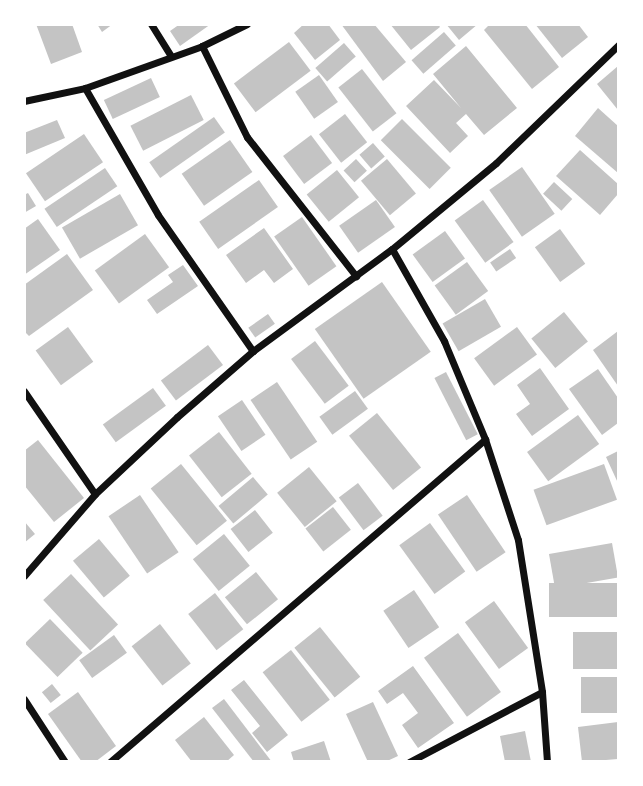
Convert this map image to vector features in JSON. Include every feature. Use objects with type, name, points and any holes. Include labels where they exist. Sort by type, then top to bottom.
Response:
[{"type":"street","points":[[151,24],[170,55]]},
{"type":"street","points":[[24,101],[85,88],[170,55],[202,46],[247,24]]},
{"type":"street","points":[[24,576],[95,494],[253,351],[392,249],[535,129],[618,45]]},
{"type":"street","points":[[202,46],[247,137],[356,276]]},
{"type":"street","points":[[85,88],[158,215],[253,351]]},
{"type":"street","points":[[392,249],[444,341],[485,439],[518,540],[542,692],[548,761]]},
{"type":"street","points":[[24,391],[95,494]]},
{"type":"street","points":[[110,761],[485,439]]},
{"type":"street","points":[[409,761],[542,692]]},
{"type":"street","points":[[24,699],[65,761]]},
{"type":"building","points":[[36,24],[72,24],[82,52],[51,64]]},
{"type":"building","points":[[97,24],[113,24],[102,32]]},
{"type":"building","points":[[180,24],[211,24],[180,46],[170,31]]},
{"type":"building","points":[[304,24],[328,24],[340,40],[315,60],[294,33]]},
{"type":"building","points":[[341,24],[374,24],[406,62],[383,81]]},
{"type":"building","points":[[390,24],[438,24],[440,27],[411,50]]},
{"type":"building","points":[[446,24],[478,24],[459,40]]},
{"type":"building","points":[[490,24],[525,24],[559,67],[532,89],[484,30]]},
{"type":"building","points":[[535,24],[578,24],[588,37],[562,58]]},
{"type":"building","points":[[444,32],[456,46],[423,74],[412,60]]},
{"type":"building","points":[[289,42],[311,71],[256,112],[234,84]]},
{"type":"building","points":[[344,43],[356,57],[327,82],[315,68]]},
{"type":"building","points":[[466,46],[517,108],[484,135],[466,114],[456,123],[468,136],[450,153],[406,106],[434,80],[461,108],[433,74]]},
{"type":"building","points":[[618,66],[618,110],[597,84]]},
{"type":"building","points":[[362,69],[396,113],[373,132],[338,87]]},
{"type":"building","points":[[319,75],[338,102],[314,119],[295,92]]},
{"type":"building","points":[[151,78],[160,97],[113,119],[104,100]]},
{"type":"building","points":[[191,95],[204,120],[143,151],[130,126]]},
{"type":"building","points":[[598,108],[618,126],[618,173],[575,136]]},
{"type":"building","points":[[345,114],[367,142],[341,163],[319,134]]},
{"type":"building","points":[[214,117],[225,133],[160,178],[149,162]]},
{"type":"building","points":[[402,119],[451,168],[430,189],[381,140]]},
{"type":"building","points":[[57,120],[65,138],[24,155],[24,133]]},
{"type":"building","points":[[84,134],[103,162],[45,201],[26,173]]},
{"type":"building","points":[[311,135],[332,163],[304,184],[283,156]]},
{"type":"building","points":[[230,140],[252,172],[204,206],[182,174]]},
{"type":"building","points":[[373,143],[385,157],[371,168],[359,155]]},
{"type":"building","points":[[580,150],[618,184],[618,194],[600,215],[556,176]]},
{"type":"building","points":[[356,159],[367,171],[354,182],[344,171]]},
{"type":"building","points":[[387,159],[416,193],[390,215],[361,181]]},
{"type":"building","points":[[522,167],[555,214],[522,237],[489,190]]},
{"type":"building","points":[[105,168],[117,186],[57,227],[44,209]]},
{"type":"building","points":[[337,170],[359,197],[329,222],[307,195]]},
{"type":"building","points":[[259,180],[278,207],[218,249],[199,222]]},
{"type":"building","points":[[554,182],[572,199],[561,211],[543,194]]},
{"type":"building","points":[[28,193],[36,206],[24,213],[24,195]]},
{"type":"building","points":[[120,194],[138,225],[80,259],[62,228]]},
{"type":"building","points":[[376,200],[395,227],[358,253],[339,226]]},
{"type":"building","points":[[483,200],[514,242],[485,263],[455,221]]},
{"type":"building","points":[[302,217],[336,266],[309,286],[274,237]]},
{"type":"building","points":[[38,219],[60,250],[24,275],[24,229]]},
{"type":"building","points":[[264,228],[293,269],[274,283],[264,270],[246,283],[226,255]]},
{"type":"building","points":[[560,229],[585,264],[560,282],[535,247]]},
{"type":"building","points":[[445,231],[465,259],[433,282],[413,255]]},
{"type":"building","points":[[145,234],[169,267],[119,304],[95,270]]},
{"type":"building","points":[[510,249],[516,258],[496,272],[490,262]]},
{"type":"building","points":[[67,254],[93,290],[29,336],[24,331],[24,285]]},
{"type":"building","points":[[467,262],[488,291],[456,315],[435,286]]},
{"type":"building","points":[[183,265],[198,286],[157,314],[147,300],[173,282],[168,275]]},
{"type":"building","points":[[382,282],[431,352],[364,399],[315,329]]},
{"type":"building","points":[[485,299],[501,327],[459,351],[443,324]]},
{"type":"building","points":[[564,312],[588,342],[555,368],[531,338]]},
{"type":"building","points":[[268,314],[275,324],[255,338],[248,328]]},
{"type":"building","points":[[68,327],[93,362],[61,385],[36,351]]},
{"type":"building","points":[[517,327],[537,355],[494,386],[474,358]]},
{"type":"building","points":[[618,331],[618,386],[593,350]]},
{"type":"building","points":[[315,341],[349,386],[325,404],[291,359]]},
{"type":"building","points":[[208,345],[223,365],[176,400],[161,381]]},
{"type":"building","points":[[540,368],[569,409],[532,436],[516,414],[530,404],[517,385]]},
{"type":"building","points":[[598,369],[618,398],[618,423],[602,435],[569,389]]},
{"type":"building","points":[[446,372],[478,434],[466,440],[434,378]]},
{"type":"building","points":[[277,382],[317,442],[291,460],[250,400]]},
{"type":"building","points":[[153,388],[166,406],[116,442],[103,424]]},
{"type":"building","points":[[355,391],[368,409],[332,435],[319,417]]},
{"type":"building","points":[[242,400],[265,435],[241,451],[218,416]]},
{"type":"building","points":[[377,413],[421,467],[393,490],[349,436]]},
{"type":"building","points":[[578,415],[599,444],[548,481],[527,452]]},
{"type":"building","points":[[219,432],[252,474],[222,497],[189,455]]},
{"type":"building","points":[[38,440],[84,498],[54,522],[24,485],[24,451]]},
{"type":"building","points":[[618,451],[618,483],[606,457]]},
{"type":"building","points":[[181,464],[227,521],[197,545],[151,489]]},
{"type":"building","points":[[604,464],[617,500],[547,525],[534,490]]},
{"type":"building","points":[[309,467],[337,501],[305,527],[277,493]]},
{"type":"building","points":[[253,477],[268,495],[233,524],[219,506]]},
{"type":"building","points":[[358,483],[383,516],[364,530],[339,497]]},
{"type":"building","points":[[140,495],[179,552],[147,573],[108,516]]},
{"type":"building","points":[[467,495],[506,552],[477,572],[438,515]]},
{"type":"building","points":[[333,507],[351,530],[323,551],[305,529]]},
{"type":"building","points":[[255,510],[273,533],[248,552],[231,529]]},
{"type":"building","points":[[24,521],[35,534],[24,543]]},
{"type":"building","points":[[430,523],[465,572],[435,594],[399,545]]},
{"type":"building","points":[[224,534],[250,566],[219,591],[193,559]]},
{"type":"building","points":[[99,539],[130,576],[104,598],[73,561]]},
{"type":"building","points":[[612,543],[618,577],[555,589],[549,554]]},
{"type":"building","points":[[256,572],[278,599],[247,624],[225,597]]},
{"type":"building","points":[[71,574],[118,624],[90,650],[43,600]]},
{"type":"building","points":[[549,583],[618,583],[618,617],[549,617]]},
{"type":"building","points":[[414,590],[439,627],[408,648],[383,611]]},
{"type":"building","points":[[215,593],[243,629],[217,650],[188,614]]},
{"type":"building","points":[[494,601],[528,648],[499,669],[465,622]]},
{"type":"building","points":[[50,619],[83,653],[57,677],[25,643]]},
{"type":"building","points":[[160,624],[191,663],[162,686],[132,646]]},
{"type":"building","points":[[320,627],[360,677],[335,698],[294,648]]},
{"type":"building","points":[[573,632],[618,632],[618,669],[573,669]]},
{"type":"building","points":[[458,633],[501,692],[467,717],[424,658]]},
{"type":"building","points":[[114,635],[127,653],[92,678],[79,660]]},
{"type":"building","points":[[291,650],[330,700],[301,722],[263,672]]},
{"type":"building","points":[[413,666],[454,723],[418,748],[402,725],[418,713],[403,693],[387,704],[378,691]]},
{"type":"building","points":[[581,677],[618,677],[618,713],[581,713]]},
{"type":"building","points":[[244,680],[288,735],[267,752],[252,733],[260,726],[231,690]]},
{"type":"building","points":[[52,684],[61,695],[51,703],[42,692]]},
{"type":"building","points":[[78,692],[116,746],[95,762],[82,762],[48,714]]},
{"type":"building","points":[[224,699],[272,762],[254,762],[212,708]]},
{"type":"building","points":[[373,702],[398,756],[385,762],[368,762],[346,714]]},
{"type":"building","points":[[204,717],[234,755],[226,762],[192,762],[175,740]]},
{"type":"building","points":[[618,722],[618,759],[582,762],[578,727]]},
{"type":"building","points":[[525,731],[531,762],[505,762],[500,736]]},
{"type":"building","points":[[324,741],[331,762],[294,762],[291,752]]}]
